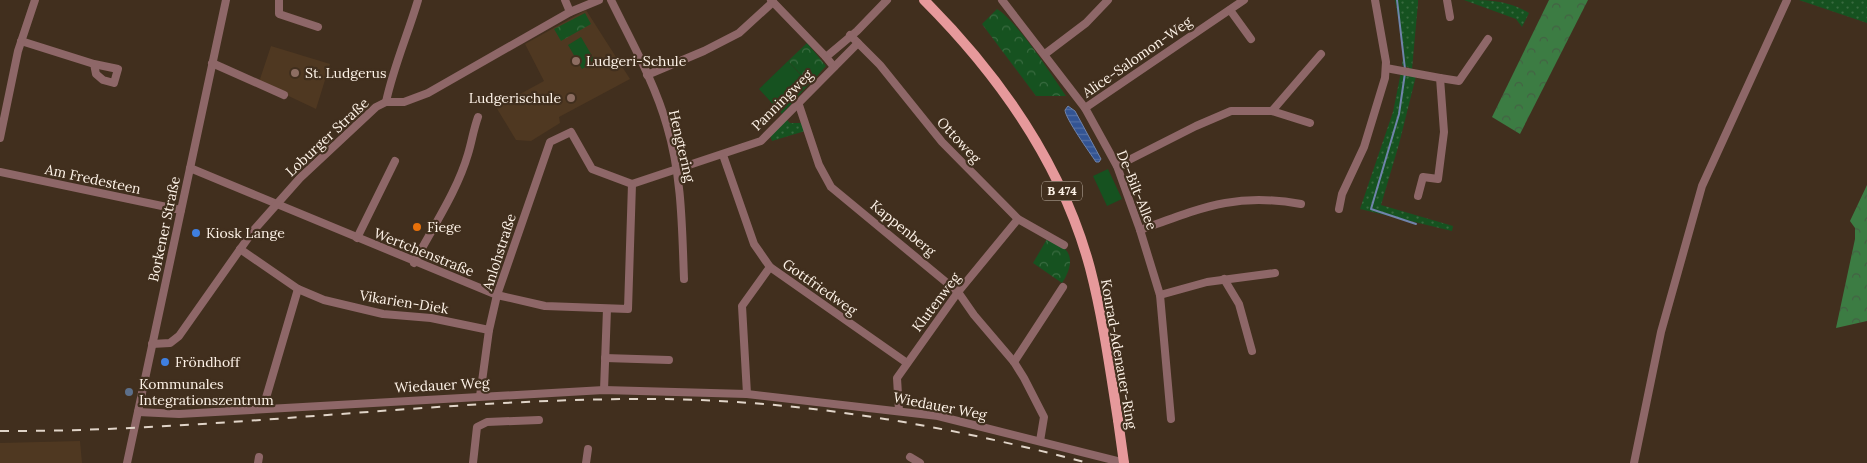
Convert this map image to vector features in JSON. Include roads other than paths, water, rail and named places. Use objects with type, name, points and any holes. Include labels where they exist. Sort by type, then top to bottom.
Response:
[{"type":"main road","name":"Konrad-Adenauer-Ring","points":[[924,0],[962,39],[1001,88],[1036,140],[1066,200],[1084,247],[1099,305],[1124,463]]},
{"type":"street","points":[[0,138],[21,41],[35,0]]},
{"type":"street","name":"Borkener Straße","points":[[128,463],[226,0]]},
{"type":"street","points":[[279,0],[279,14],[318,27]]},
{"type":"street","points":[[386,102],[390,81],[402,53],[418,0]]},
{"type":"street","points":[[565,0],[570,12]]},
{"type":"street","name":"Loburger Straße","points":[[152,344],[170,343],[179,336],[275,203],[376,107],[386,102],[404,102],[428,93],[570,12],[599,0]]},
{"type":"street","name":"Hengtering","points":[[611,0],[647,75],[667,125],[677,169],[682,215],[684,279]]},
{"type":"street","points":[[826,57],[857,31],[887,0]]},
{"type":"street","points":[[1045,54],[1086,23],[1108,0]]},
{"type":"street","name":"Alice-Salomon-Weg","points":[[1084,108],[1244,0]]},
{"type":"street","points":[[1339,209],[1342,194],[1364,148],[1386,68],[1375,0]]},
{"type":"street","points":[[1447,0],[1450,17]]},
{"type":"street","points":[[1634,463],[1661,332],[1702,186],[1787,0]]},
{"type":"street","points":[[647,75],[704,51],[739,33],[772,1],[834,67]]},
{"type":"street","name":"De-Bilt-Allee","points":[[1004,1],[1084,108],[1117,166],[1140,230],[1160,295],[1171,419]]},
{"type":"street","points":[[1230,10],[1251,38]]},
{"type":"street","name":"Ottoweg","points":[[850,35],[880,65],[942,142],[1018,219],[1064,245]]},
{"type":"street","points":[[1386,68],[1459,81],[1488,39]]},
{"type":"street","points":[[21,41],[94,64]]},
{"type":"street","name":"Panningweg","points":[[632,184],[761,141],[858,43]]},
{"type":"street","points":[[1272,111],[1321,54]]},
{"type":"street","points":[[212,63],[284,95]]},
{"type":"street","points":[[1418,196],[1423,176],[1438,179],[1444,132],[1440,78]]},
{"type":"street","name":"Kappenberg","points":[[798,102],[819,166],[831,186],[958,292],[974,315],[1014,362],[1044,417],[1040,440]]},
{"type":"street","points":[[1117,166],[1196,126],[1231,111],[1272,111],[1310,123]]},
{"type":"street","points":[[414,263],[456,183],[468,153],[470,137],[478,117]]},
{"type":"street","name":"Anlohstraße","points":[[480,396],[488,330],[497,295],[550,142],[571,132],[592,169],[632,184]]},
{"type":"street","name":"Gottfriedweg","points":[[723,155],[754,244],[770,267],[906,363]]},
{"type":"street","name":"Wertchenstraße","points":[[358,238],[395,161]]},
{"type":"street","name":"Wertchenstraße","points":[[190,168],[414,263],[497,295],[545,306],[607,309],[628,309],[632,184]]},
{"type":"street","name":"Am Fredesteen","points":[[0,172],[181,210]]},
{"type":"street","points":[[1140,230],[1208,205],[1256,198],[1301,204]]},
{"type":"street","name":"Klutenweg","points":[[899,411],[897,378],[906,363],[958,292],[1018,219]]},
{"type":"street","name":"Vikarien-Diek","points":[[240,249],[298,289],[324,300],[360,310],[432,318],[488,330]]},
{"type":"street","points":[[747,394],[742,306],[770,267]]},
{"type":"street","points":[[1160,295],[1224,280],[1275,273]]},
{"type":"street","points":[[1224,280],[1238,304],[1252,351]]},
{"type":"street","points":[[1014,362],[1063,287]]},
{"type":"street","points":[[263,408],[298,289]]},
{"type":"street","points":[[604,390],[607,309]]},
{"type":"street","points":[[605,358],[670,360]]},
{"type":"street","name":"Wiedauer Weg","points":[[138,412],[179,414],[480,396],[604,390],[670,390],[747,394],[938,416],[1040,440],[1124,463]]},
{"type":"street","points":[[473,463],[477,427],[487,422],[539,420]]},
{"type":"street","points":[[586,463],[588,449]]},
{"type":"street","points":[[910,456],[920,463]]},
{"type":"water","points":[[1068,106],[1075,111],[1101,159],[1099,162],[1096,162],[1069,120],[1065,110]]},
{"type":"waterway","points":[[1397,0],[1405,69]]},
{"type":"waterway","points":[[1405,73],[1399,114],[1371,209],[1416,224]]},
{"type":"railway","points":[[0,431],[164,426],[572,400],[709,400],[764,404],[873,417],[981,437],[1088,463]]},
{"type":"place","name":"Ludgeri-Schule","points":[[576,61]]},
{"type":"place","name":"St. Ludgerus","points":[[295,73]]},
{"type":"place","name":"Ludgerischule","points":[[571,98]]},
{"type":"place","name":"Fiege","points":[[417,227]]},
{"type":"place","name":"Kiosk Lange","points":[[196,233]]},
{"type":"place","name":"Fröndhoff","points":[[165,362]]},
{"type":"place","name":"Kommunales Integrationszentrum","points":[[129,392]]}]
